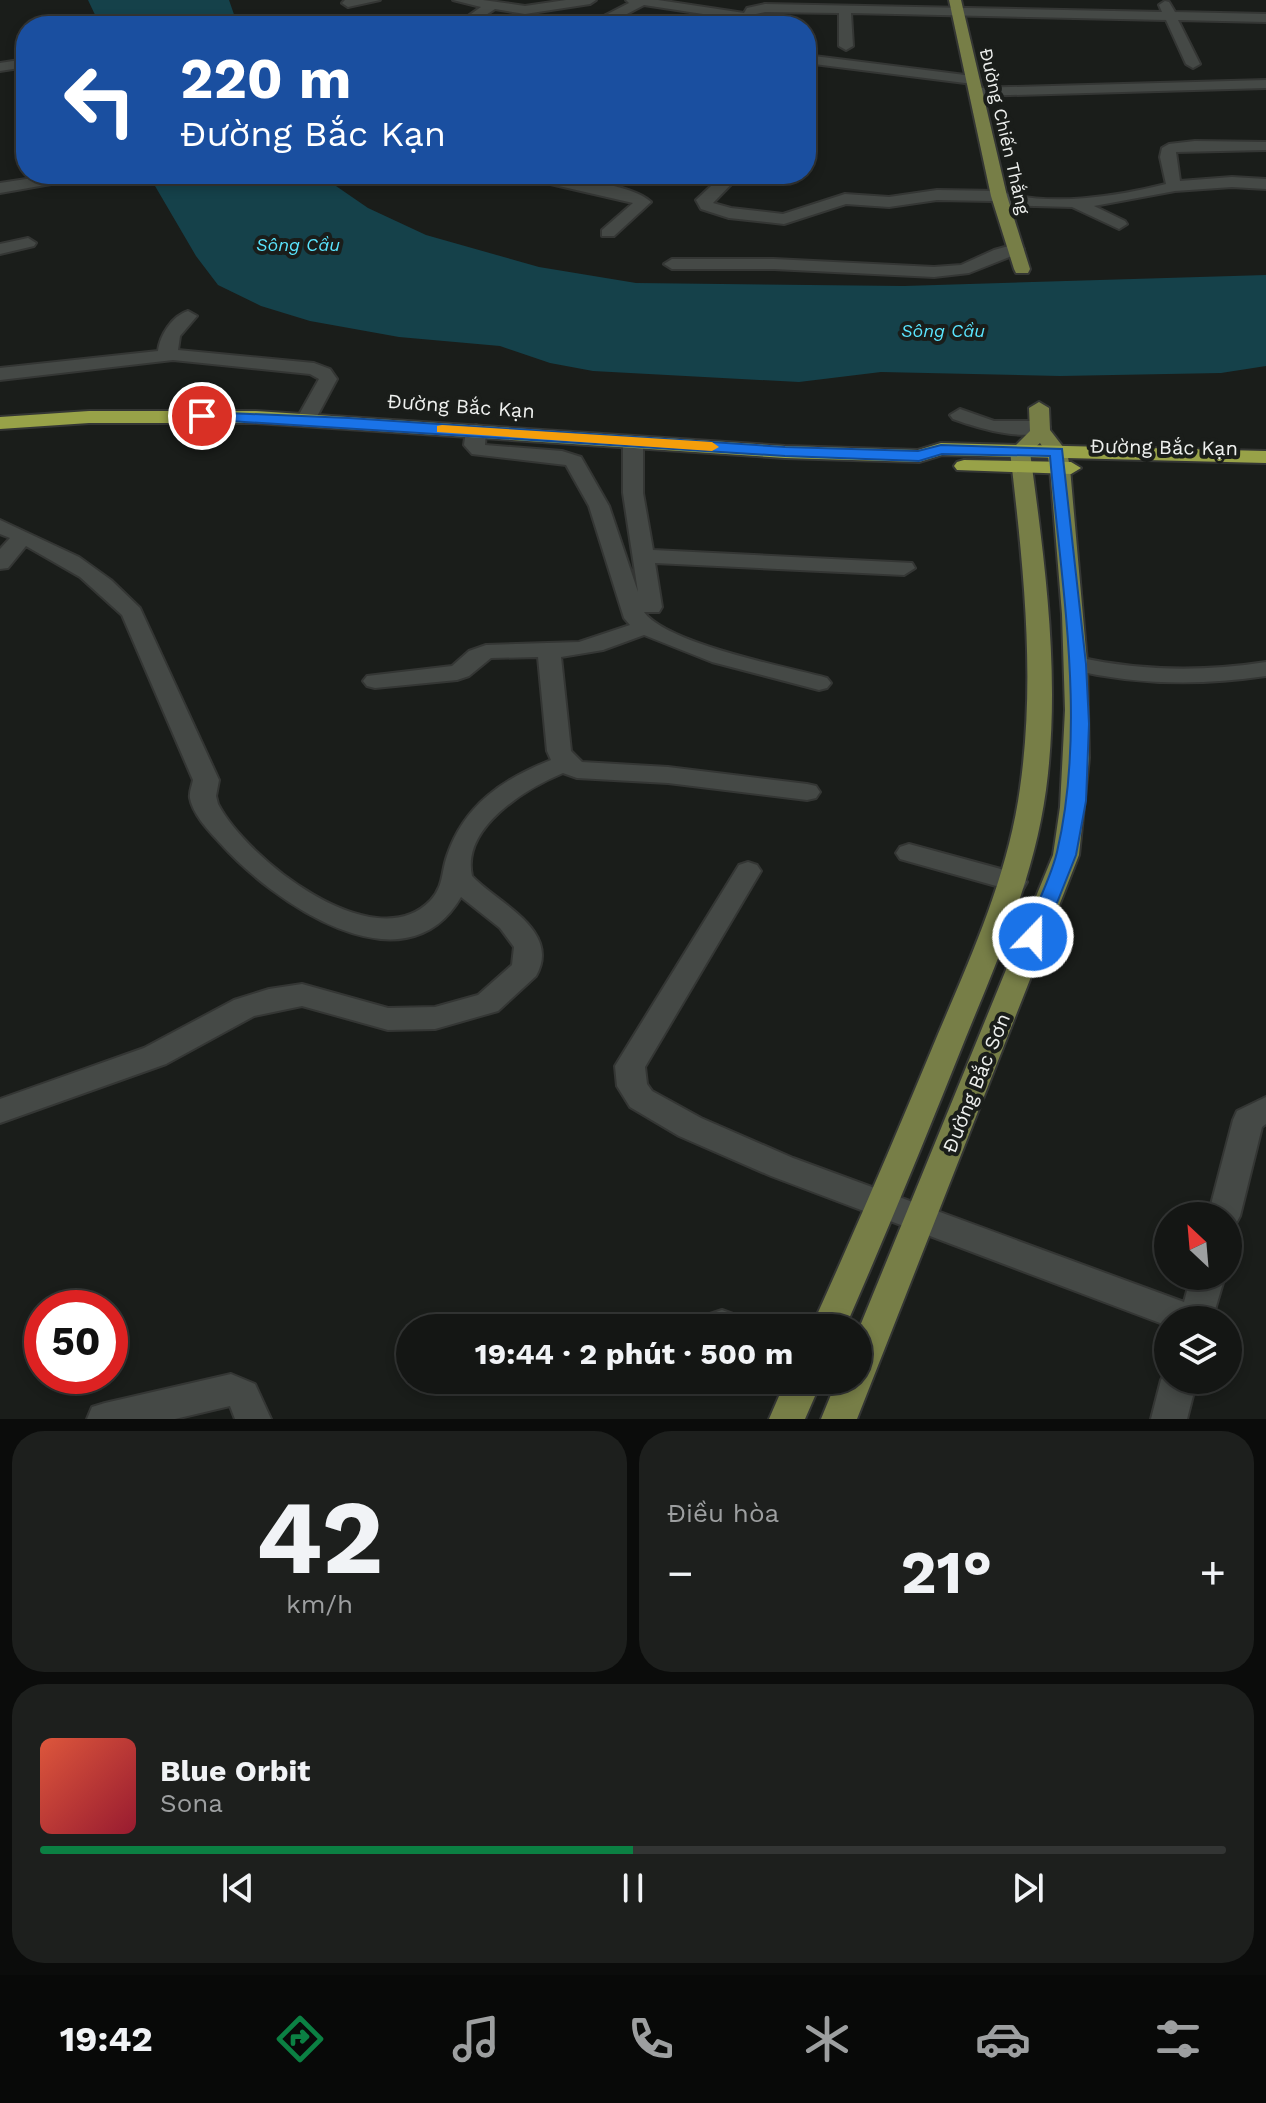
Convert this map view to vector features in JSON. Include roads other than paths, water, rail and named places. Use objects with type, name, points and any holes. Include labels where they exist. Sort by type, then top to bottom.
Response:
[{"type":"highway","name":"Đường Bắc Kạn","points":[[0,423],[175,415],[306,420],[633,442],[919,456],[937,465],[1021,460],[1047,437],[1266,457]]},
{"type":"highway","name":"Đường Bắc Kạn","points":[[1047,437],[1266,473]]},
{"type":"main road","name":"Đường Chiến Thắng","points":[[957,6],[1000,198],[1022,269]]},
{"type":"main road","points":[[1021,460],[1047,437]]},
{"type":"main road","name":"Đường Bắc Sơn","points":[[872,1340],[1066,855],[1076,801],[1079,724],[1077,664],[1047,437]]},
{"type":"main road","name":"Đường Bắc Sơn","points":[[834,1314],[883,1205],[1024,851],[1035,795],[1041,724],[1040,663],[1021,460]]},
{"type":"main road","points":[[787,1419],[798,1394]]},
{"type":"main road","points":[[839,1419],[849,1394]]},
{"type":"street","points":[[348,3],[374,0]]},
{"type":"street","points":[[459,0],[534,10],[590,0]]},
{"type":"street","points":[[478,16],[515,0]]},
{"type":"street","points":[[1064,0],[1070,15]]},
{"type":"street","points":[[1162,0],[1193,64]]},
{"type":"street","points":[[612,16],[636,1],[718,16]]},
{"type":"street","points":[[748,16],[751,11],[765,8],[845,10],[957,6],[1070,15],[1266,18]]},
{"type":"street","points":[[845,10],[846,46]]},
{"type":"street","points":[[816,61],[975,86],[1266,84]]},
{"type":"street","points":[[1249,76],[1266,75]]},
{"type":"street","points":[[1174,186],[1167,157],[1169,148],[1195,145],[1266,146]]},
{"type":"street","points":[[722,184],[704,200],[707,206],[729,213],[784,219],[845,199],[889,202],[937,195],[1078,204],[1174,186],[1232,182],[1266,184]]},
{"type":"street","points":[[0,188],[26,184]]},
{"type":"street","points":[[575,184],[630,195],[643,202],[608,233]]},
{"type":"street","points":[[1078,204],[1119,224]]},
{"type":"street","points":[[0,249],[28,243]]},
{"type":"street","points":[[672,264],[758,264],[940,272],[968,270],[1000,250],[1016,249]]},
{"type":"street","points":[[173,355],[167,351],[167,345],[172,333],[188,316]]},
{"type":"street","points":[[0,374],[173,355],[314,369],[328,379],[306,420]]},
{"type":"street","points":[[960,415],[992,427],[1047,437]]},
{"type":"street","points":[[476,431],[474,445],[479,450],[562,457],[574,461],[599,506],[635,618],[647,618],[671,640],[819,683]]},
{"type":"street","points":[[633,442],[633,493],[643,556],[647,618]]},
{"type":"street","points":[[0,563],[11,531],[79,565],[113,591],[132,613],[206,780],[203,796],[212,816],[251,862],[308,906],[352,923],[392,930],[419,921],[436,911],[458,875],[459,859],[475,821],[497,796],[525,779],[565,763]]},
{"type":"street","points":[[643,556],[904,568]]},
{"type":"street","points":[[375,681],[457,673],[463,671],[471,658],[486,652],[532,647],[581,649],[647,618]]},
{"type":"street","points":[[549,649],[559,751],[565,763],[577,770],[668,775],[807,792]]},
{"type":"street","points":[[1077,664],[1130,676],[1156,678],[1223,677],[1266,669]]},
{"type":"street","points":[[909,853],[1014,882]]},
{"type":"street","points":[[748,871],[630,1066],[632,1086],[641,1099],[690,1127],[782,1167],[1157,1306]]},
{"type":"street","points":[[0,1111],[155,1056],[244,1008],[269,1000],[302,995],[388,1019],[435,1018],[488,1003],[526,969],[528,946],[513,924],[458,875]]},
{"type":"street","points":[[1228,1202],[1248,1120],[1266,1109]]},
{"type":"street","points":[[105,1419],[231,1390],[243,1395],[253,1419]]},
{"type":"street","points":[[1169,1419],[1175,1394]]},
{"type":"water","points":[[88,0],[229,0],[235,16],[96,16]]},
{"type":"water","name":"Sông Cầu","points":[[154,184],[334,184],[368,208],[426,235],[539,267],[636,283],[904,286],[1266,275],[1266,366],[1221,373],[1060,376],[881,372],[799,382],[593,371],[550,363],[500,346],[399,337],[310,321],[261,306],[218,285],[196,256]]}]
